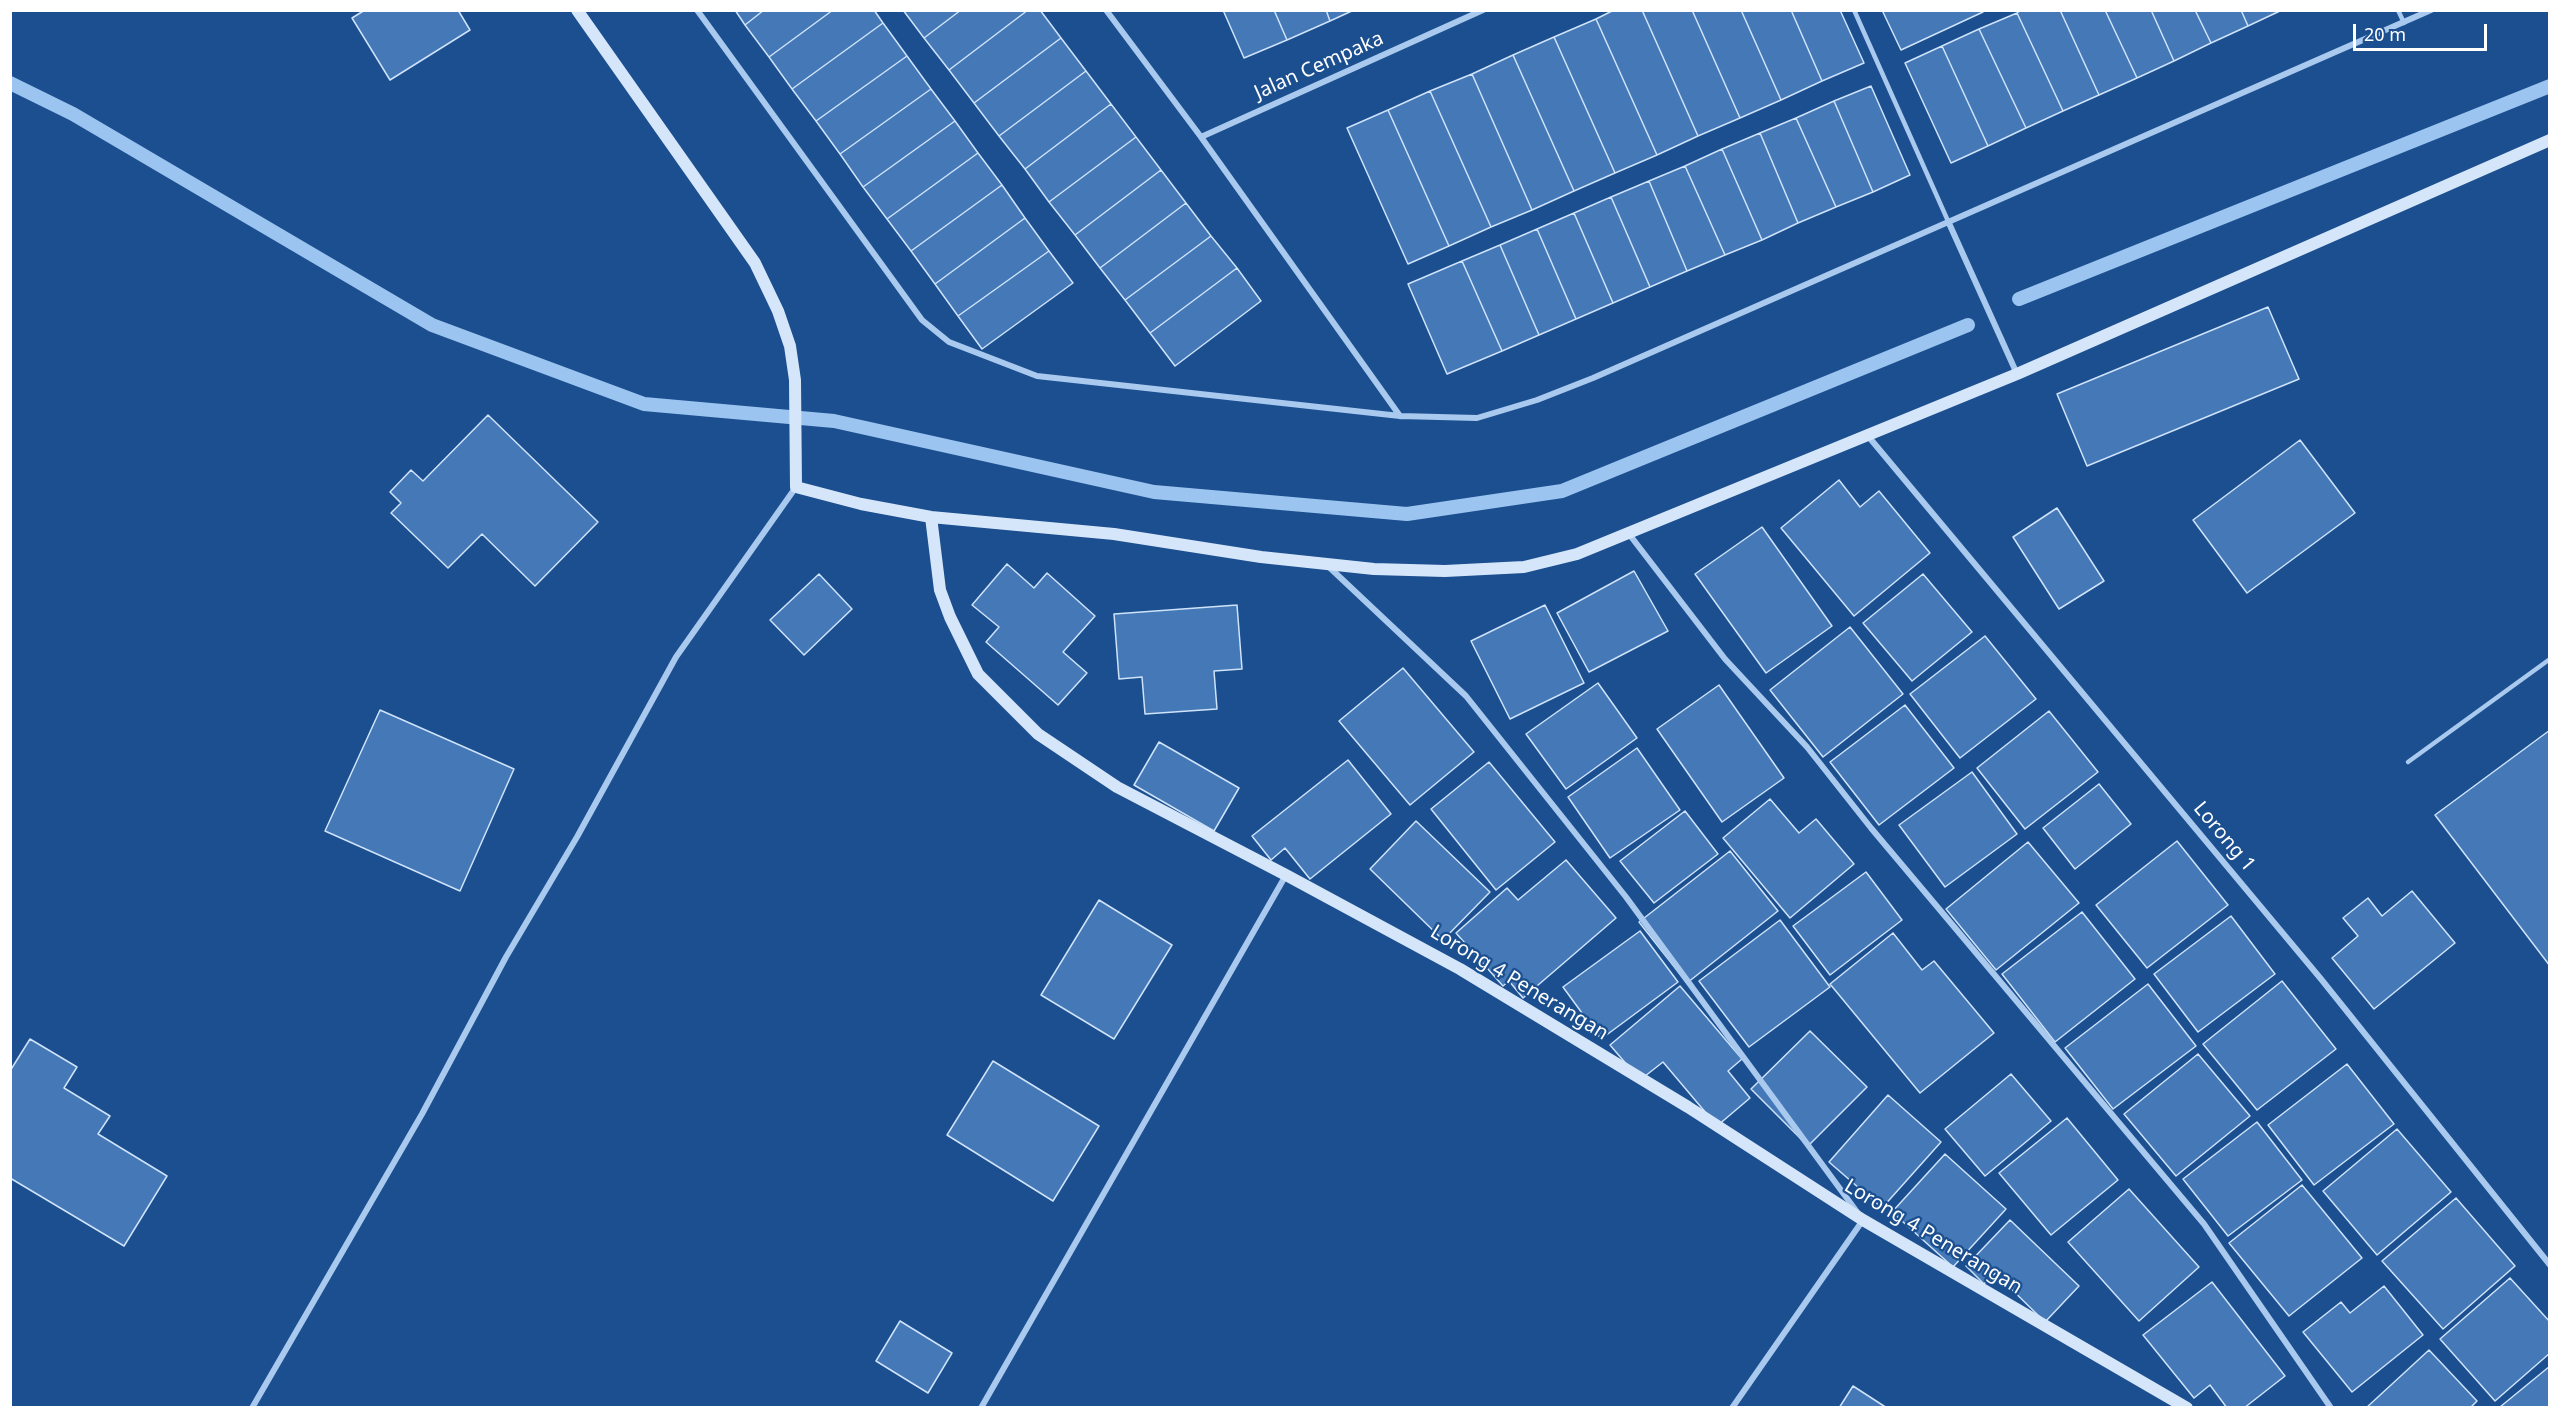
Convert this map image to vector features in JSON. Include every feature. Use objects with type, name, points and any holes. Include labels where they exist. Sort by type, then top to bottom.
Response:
[{"type":"street","points":[[252,1407],[422,1114],[506,957],[577,837],[676,657],[796,487],[795,380],[790,346],[778,311],[755,263],[577,10]]},
{"type":"street","points":[[697,10],[922,320],[949,342],[1036,376],[1400,416],[1477,418],[1537,400],[1593,378],[1948,220],[2431,10]]},
{"type":"street","points":[[1106,10],[1201,137],[1400,416]]},
{"type":"street","name":"Jalan Cempaka","points":[[1201,137],[1483,10]]},
{"type":"street","points":[[796,487],[861,504],[931,517],[1113,534],[1261,557],[1374,569],[1524,567],[1577,554],[1629,534],[2017,374],[2550,140]]},
{"type":"street","points":[[1948,220],[2017,374]]},
{"type":"street","name":"Lorong 1","points":[[1868,436],[2321,979],[2550,1265]]},
{"type":"street","name":"Lorong 4 Penerangan","points":[[931,517],[940,590],[950,617],[978,674],[1038,734],[1117,787],[1460,969],[1688,1107],[1863,1220],[2187,1407]]},
{"type":"street","points":[[1629,534],[1725,659],[1807,747],[1870,828],[2204,1224],[2331,1407]]},
{"type":"street","points":[[1327,564],[1466,696],[1626,897],[1863,1220],[1732,1407]]},
{"type":"street","points":[[981,1407],[1286,875]]},
{"type":"lane","points":[[1854,10],[1948,220]]},
{"type":"lane","points":[[2398,10],[2404,23]]},
{"type":"lane","points":[[2408,762],[2550,659]]},
{"type":"building","points":[[365,10],[458,10],[470,30],[390,80],[352,18]]},
{"type":"building","points":[[735,10],[764,10],[745,25]]},
{"type":"building","points":[[764,10],[833,10],[769,57],[745,25]]},
{"type":"building","points":[[833,10],[874,10],[883,23],[792,89],[769,57]]},
{"type":"building","points":[[903,10],[961,10],[924,38]]},
{"type":"building","points":[[961,10],[1028,10],[949,70],[924,38]]},
{"type":"building","points":[[1028,10],[1040,10],[1061,38],[974,103],[949,70]]},
{"type":"building","points":[[1223,10],[1274,10],[1287,40],[1244,58]]},
{"type":"building","points":[[1274,10],[1326,10],[1330,21],[1287,40]]},
{"type":"building","points":[[1326,10],[1354,10],[1330,21]]},
{"type":"building","points":[[1614,10],[1642,10],[1698,136],[1657,155],[1596,19]]},
{"type":"building","points":[[1642,10],[1692,10],[1740,118],[1698,136]]},
{"type":"building","points":[[1692,10],[1741,10],[1781,100],[1740,118]]},
{"type":"building","points":[[1741,10],[1791,10],[1822,81],[1781,100]]},
{"type":"building","points":[[1791,10],[1840,10],[1864,63],[1822,81]]},
{"type":"building","points":[[1882,10],[1982,10],[1983,12],[1901,50]]},
{"type":"building","points":[[2021,10],[2060,10],[2099,95],[2063,111],[2017,13]]},
{"type":"building","points":[[2060,10],[2105,10],[2137,78],[2099,95]]},
{"type":"building","points":[[2105,10],[2151,10],[2174,61],[2137,78]]},
{"type":"building","points":[[2151,10],[2195,10],[2211,43],[2174,61]]},
{"type":"building","points":[[2195,10],[2241,10],[2248,26],[2211,43]]},
{"type":"building","points":[[2241,10],[2282,10],[2248,26]]},
{"type":"building","points":[[2017,13],[2063,111],[2026,128],[1979,29]]},
{"type":"building","points":[[1596,19],[1657,155],[1615,173],[1554,37]]},
{"type":"building","points":[[883,23],[907,56],[816,121],[792,89]]},
{"type":"building","points":[[1979,29],[2026,128],[1988,146],[1942,46]]},
{"type":"building","points":[[1554,37],[1615,173],[1574,191],[1513,55]]},
{"type":"building","points":[[1061,38],[1086,71],[999,136],[974,103]]},
{"type":"building","points":[[1942,46],[1988,146],[1951,163],[1905,63]]},
{"type":"building","points":[[1513,55],[1574,191],[1532,210],[1472,74]]},
{"type":"building","points":[[907,56],[931,89],[840,154],[816,121]]},
{"type":"building","points":[[1086,71],[1111,104],[1025,169],[999,136]]},
{"type":"building","points":[[1472,74],[1532,210],[1491,227],[1430,91]]},
{"type":"building","points":[[1871,86],[1910,175],[1873,192],[1834,101]]},
{"type":"building","points":[[931,89],[955,121],[863,187],[840,154]]},
{"type":"building","points":[[1430,91],[1491,227],[1449,246],[1388,110]]},
{"type":"building","points":[[1834,101],[1873,192],[1836,207],[1796,118]]},
{"type":"building","points":[[1111,104],[1136,137],[1049,202],[1025,169]]},
{"type":"building","points":[[1388,110],[1449,246],[1408,264],[1347,128]]},
{"type":"building","points":[[1796,118],[1836,207],[1798,223],[1760,133]]},
{"type":"building","points":[[955,121],[978,153],[887,219],[863,187]]},
{"type":"building","points":[[1760,133],[1798,223],[1762,240],[1722,149]]},
{"type":"building","points":[[1136,137],[1161,170],[1075,235],[1049,202]]},
{"type":"building","points":[[1722,149],[1762,240],[1725,255],[1685,166]]},
{"type":"building","points":[[978,153],[1002,185],[911,251],[887,219]]},
{"type":"building","points":[[1685,166],[1725,255],[1687,271],[1649,181]]},
{"type":"building","points":[[1161,170],[1186,203],[1100,268],[1075,235]]},
{"type":"building","points":[[1649,181],[1687,271],[1650,287],[1611,197]]},
{"type":"building","points":[[1002,185],[1025,218],[935,284],[911,251]]},
{"type":"building","points":[[1611,197],[1650,287],[1613,303],[1574,213]]},
{"type":"building","points":[[1186,203],[1211,236],[1125,300],[1100,268]]},
{"type":"building","points":[[1574,213],[1613,303],[1576,319],[1537,229]]},
{"type":"building","points":[[1025,218],[1049,251],[958,316],[935,284]]},
{"type":"building","points":[[1537,229],[1576,319],[1539,335],[1500,245]]},
{"type":"building","points":[[1211,236],[1237,268],[1150,333],[1125,300]]},
{"type":"building","points":[[1500,245],[1539,335],[1502,351],[1462,261]]},
{"type":"building","points":[[1049,251],[1073,283],[982,349],[958,316]]},
{"type":"building","points":[[1462,261],[1502,351],[1447,374],[1408,284]]},
{"type":"building","points":[[1237,268],[1261,301],[1175,366],[1150,333]]},
{"type":"building","points":[[2268,307],[2299,379],[2087,466],[2057,394]]},
{"type":"building","points":[[488,415],[598,522],[535,586],[482,534],[448,568],[391,513],[401,503],[390,492],[411,470],[423,481]]},
{"type":"building","points":[[2300,440],[2355,513],[2247,593],[2193,520]]},
{"type":"building","points":[[1839,480],[1860,507],[1879,491],[1930,553],[1854,616],[1781,528]]},
{"type":"building","points":[[2057,508],[2104,581],[2059,609],[2013,537]]},
{"type":"building","points":[[1762,527],[1832,626],[1766,673],[1695,574]]},
{"type":"building","points":[[1007,564],[1034,588],[1047,573],[1095,616],[1063,652],[1087,673],[1058,705],[986,642],[999,627],[972,605]]},
{"type":"building","points":[[1634,571],[1668,631],[1589,672],[1557,613]]},
{"type":"building","points":[[819,574],[852,609],[804,655],[770,620]]},
{"type":"building","points":[[1923,574],[1972,632],[1912,681],[1863,623]]},
{"type":"building","points":[[1237,605],[1242,669],[1214,671],[1217,709],[1145,714],[1142,677],[1119,679],[1114,614]]},
{"type":"building","points":[[1545,605],[1584,683],[1510,719],[1471,641]]},
{"type":"building","points":[[1850,627],[1903,694],[1823,757],[1770,690]]},
{"type":"building","points":[[1985,636],[2036,699],[1960,758],[1910,694]]},
{"type":"building","points":[[1403,668],[1474,752],[1410,805],[1339,721]]},
{"type":"building","points":[[1598,683],[1637,738],[1566,789],[1526,734]]},
{"type":"building","points":[[1719,685],[1784,778],[1722,822],[1657,729]]},
{"type":"building","points":[[1905,705],[1954,768],[1879,825],[1830,762]]},
{"type":"building","points":[[380,710],[514,769],[460,891],[325,831]]},
{"type":"building","points":[[2049,711],[2098,772],[2025,829],[1977,768]]},
{"type":"building","points":[[2550,730],[2550,966],[2435,815]]},
{"type":"building","points":[[1159,742],[1239,788],[1214,831],[1134,785]]},
{"type":"building","points":[[1637,748],[1680,810],[1610,858],[1568,797]]},
{"type":"building","points":[[1348,760],[1391,814],[1310,879],[1285,848],[1271,860],[1252,836]]},
{"type":"building","points":[[1489,762],[1555,842],[1496,890],[1431,809]]},
{"type":"building","points":[[1972,772],[2017,834],[1945,887],[1899,825]]},
{"type":"building","points":[[2099,784],[2131,824],[2075,869],[2043,828]]},
{"type":"building","points":[[1770,799],[1799,833],[1816,819],[1854,864],[1790,918],[1723,838]]},
{"type":"building","points":[[1685,811],[1718,854],[1654,903],[1620,861]]},
{"type":"building","points":[[1416,821],[1490,892],[1443,940],[1370,869]]},
{"type":"building","points":[[2177,841],[2228,905],[2147,968],[2096,905]]},
{"type":"building","points":[[2028,842],[2079,903],[1996,970],[1946,909]]},
{"type":"building","points":[[1730,851],[1778,911],[1687,983],[1639,922]]},
{"type":"building","points":[[1566,860],[1616,918],[1523,998],[1509,981],[1503,986],[1456,933],[1507,888],[1518,900]]},
{"type":"building","points":[[1866,872],[1902,920],[1830,975],[1793,926]]},
{"type":"building","points":[[2412,891],[2455,943],[2374,1009],[2332,958],[2358,936],[2343,918],[2368,898],[2382,916]]},
{"type":"building","points":[[1099,900],[1172,945],[1114,1039],[1041,995]]},
{"type":"building","points":[[2082,912],[2135,979],[2055,1042],[2002,974]]},
{"type":"building","points":[[2231,916],[2275,974],[2198,1032],[2154,974]]},
{"type":"building","points":[[1780,920],[1830,987],[1749,1047],[1699,981]]},
{"type":"building","points":[[1640,931],[1678,982],[1601,1039],[1563,987]]},
{"type":"building","points":[[1893,933],[1922,970],[1934,961],[1994,1033],[1920,1093],[1830,984]]},
{"type":"building","points":[[2282,981],[2336,1049],[2257,1110],[2203,1044]]},
{"type":"building","points":[[2148,984],[2196,1046],[2113,1109],[2065,1048]]},
{"type":"building","points":[[1680,986],[1742,1059],[1728,1071],[1750,1098],[1717,1126],[1663,1062],[1640,1080],[1610,1045]]},
{"type":"building","points":[[1810,1031],[1867,1087],[1808,1146],[1751,1089]]},
{"type":"building","points":[[30,1039],[77,1067],[64,1088],[110,1116],[98,1134],[167,1176],[124,1246],[10,1178],[10,1071]]},
{"type":"building","points":[[2198,1054],[2250,1116],[2176,1176],[2124,1114]]},
{"type":"building","points":[[993,1061],[1099,1126],[1053,1201],[947,1135]]},
{"type":"building","points":[[2347,1064],[2394,1124],[2314,1185],[2268,1125]]},
{"type":"building","points":[[2011,1074],[2051,1121],[1985,1176],[1945,1129]]},
{"type":"building","points":[[1888,1095],[1941,1142],[1882,1208],[1829,1162]]},
{"type":"building","points":[[2067,1118],[2118,1180],[2051,1235],[1999,1173]]},
{"type":"building","points":[[2257,1122],[2302,1180],[2228,1236],[2183,1179]]},
{"type":"building","points":[[2397,1129],[2451,1192],[2377,1255],[2323,1191]]},
{"type":"building","points":[[1945,1154],[2006,1209],[1953,1267],[1892,1212]]},
{"type":"building","points":[[2302,1185],[2362,1258],[2289,1316],[2229,1243]]},
{"type":"building","points":[[2129,1189],[2199,1267],[2139,1321],[2068,1242]]},
{"type":"building","points":[[2456,1198],[2515,1266],[2443,1329],[2382,1261]]},
{"type":"building","points":[[2010,1220],[2079,1286],[2045,1322],[1995,1273],[1984,1284],[1966,1266]]},
{"type":"building","points":[[2510,1278],[2550,1322],[2550,1353],[2495,1401],[2440,1339]]},
{"type":"building","points":[[2212,1282],[2285,1376],[2244,1408],[2227,1408],[2210,1385],[2194,1398],[2143,1335]]},
{"type":"building","points":[[2384,1286],[2423,1335],[2352,1392],[2303,1332],[2341,1302],[2350,1313]]},
{"type":"building","points":[[900,1321],[952,1353],[928,1393],[876,1361]]},
{"type":"building","points":[[2429,1350],[2477,1401],[2470,1408],[2366,1408]]},
{"type":"building","points":[[2550,1366],[2550,1408],[2500,1407]]},
{"type":"building","points":[[1853,1386],[1887,1408],[1839,1408]]},
{"type":"waterway","points":[[10,83],[73,114],[432,325],[644,404],[834,421],[1154,492],[1407,514],[1562,491],[1968,325]]},
{"type":"waterway","points":[[2019,299],[2550,86]]}]
